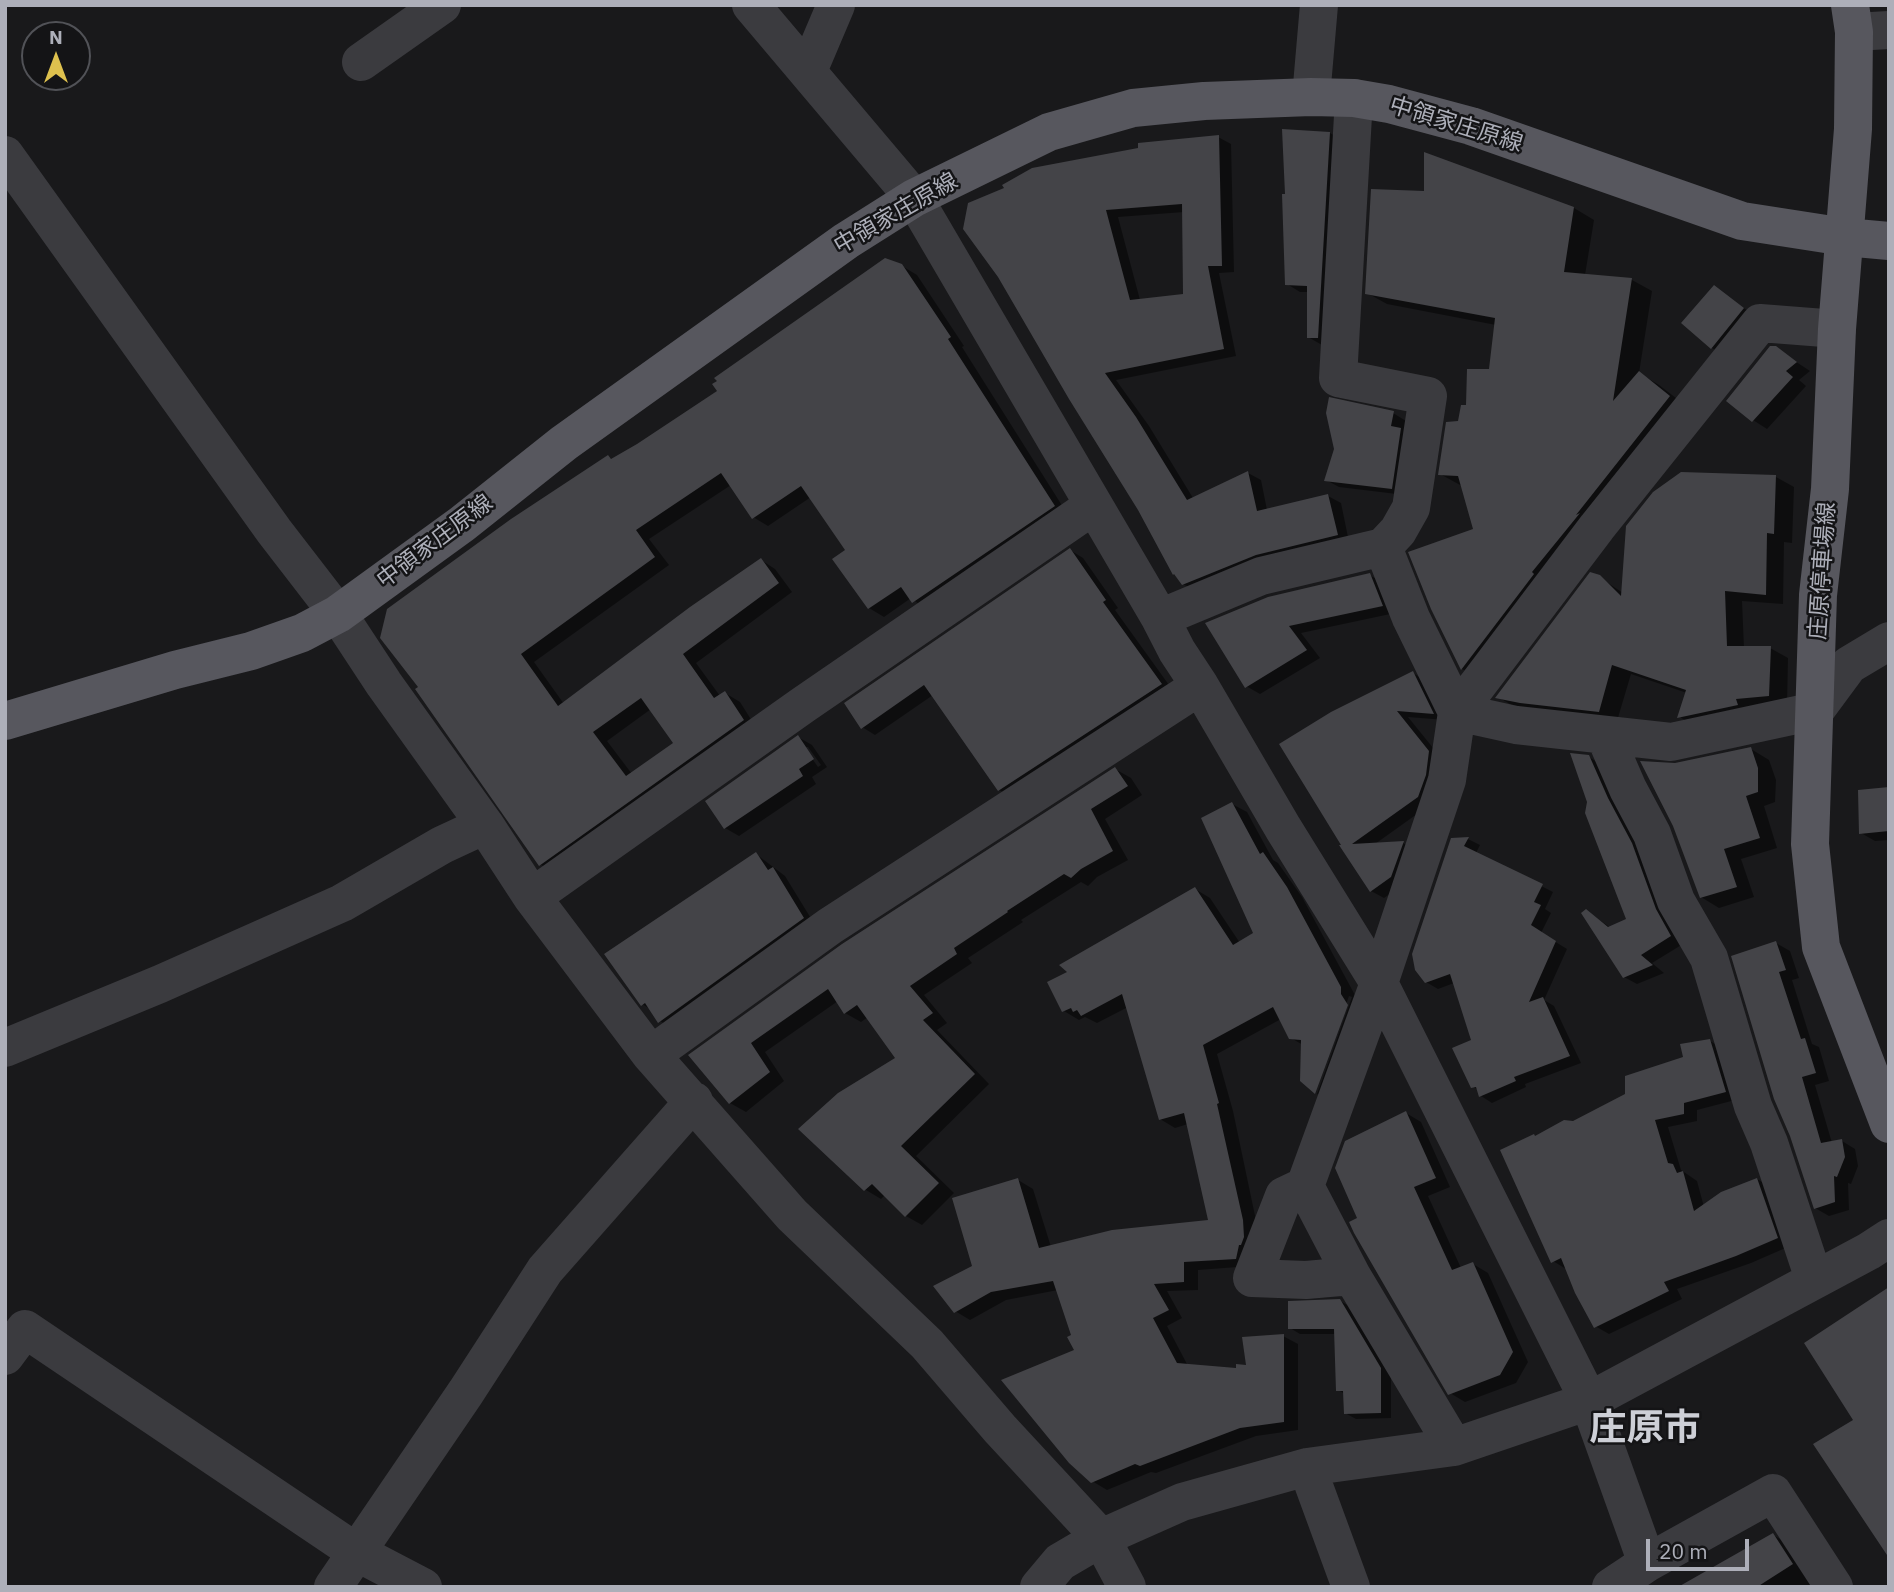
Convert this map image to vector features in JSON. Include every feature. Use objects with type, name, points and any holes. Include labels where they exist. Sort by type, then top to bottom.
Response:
[{"type":"main road","name":"庄原停車場線","points":[[1864,22],[1837,329],[1830,489],[1818,594],[1810,844],[1821,947],[1889,1124]]},
{"type":"main road","name":"中領家庄原線","points":[[5,721],[175,670],[251,651],[302,632],[338,614],[462,524],[564,443],[846,241],[914,198],[1049,132],[1133,108],[1311,97],[1354,98],[1411,108],[1471,126],[1742,221],[1889,241]]},
{"type":"street","points":[[361,62],[442,5]]},
{"type":"street","points":[[751,5],[914,198],[1160,618],[1177,652],[1379,984],[1589,1401],[1647,1563]]},
{"type":"street","points":[[808,71],[836,5]]},
{"type":"street","points":[[1311,97],[1319,5]]},
{"type":"street","points":[[1160,618],[1261,576],[1383,547],[1398,531],[1411,508],[1428,396],[1338,378],[1354,98]]},
{"type":"street","points":[[5,155],[274,531],[338,614],[532,897],[651,1055],[792,1215],[927,1344],[1000,1429],[1101,1538],[1127,1587]]},
{"type":"street","points":[[1352,1276],[1306,1280],[1252,1278],[1284,1196],[1305,1186],[1379,984],[1447,780],[1457,712],[1597,527],[1760,323],[1837,329]]},
{"type":"street","points":[[532,897],[792,713],[1093,506]]},
{"type":"street","points":[[1383,547],[1411,618],[1457,712]]},
{"type":"street","points":[[1457,712],[1516,725],[1671,742],[1815,711],[1849,665],[1889,641]]},
{"type":"street","points":[[651,1055],[830,926],[1200,686]]},
{"type":"street","points":[[1605,736],[1628,789],[1652,834],[1676,901],[1709,958],[1753,1106],[1769,1143],[1814,1279]]},
{"type":"street","points":[[5,1048],[160,984],[342,903],[442,845],[485,825]]},
{"type":"street","points":[[333,1587],[466,1392],[545,1270],[694,1101]]},
{"type":"street","points":[[1305,1186],[1352,1276],[1454,1447]]},
{"type":"street","points":[[1040,1587],[1060,1562],[1101,1538],[1182,1502],[1307,1467],[1454,1447],[1589,1401],[1889,1238]]},
{"type":"street","points":[[5,1356],[25,1329],[356,1552],[423,1587]]},
{"type":"street","points":[[1307,1467],[1351,1587]]},
{"type":"street","points":[[1611,1587],[1647,1563],[1773,1493],[1834,1587]]},
{"type":"building","points":[[1282,129],[1330,132],[1318,338],[1307,338],[1307,286],[1285,285]]},
{"type":"building","points":[[1219,135],[1222,266],[1208,266],[1224,349],[1105,373],[1136,417],[1187,500],[1248,471],[1257,511],[1328,494],[1338,535],[1256,555],[1182,585],[1173,575],[1138,510],[998,277],[963,229],[968,203],[1004,188],[1002,185],[1032,168],[1138,148],[1138,143]],"holes":[[[1182,204],[1183,294],[1130,300],[1106,210]]]},
{"type":"building","points":[[1424,152],[1574,207],[1564,272],[1632,278],[1613,401],[1639,371],[1670,396],[1532,572],[1534,574],[1461,670],[1431,609],[1408,552],[1473,529],[1458,476],[1438,475],[1446,422],[1458,421],[1461,405],[1466,405],[1467,369],[1489,369],[1495,318],[1365,294],[1371,189],[1424,191]]},
{"type":"building","points":[[885,258],[902,264],[951,337],[948,339],[1055,506],[912,603],[901,587],[868,609],[832,559],[845,550],[801,486],[752,519],[721,473],[636,530],[655,557],[521,654],[558,706],[690,607],[761,558],[779,583],[683,654],[714,698],[725,691],[744,720],[539,866],[415,689],[418,687],[380,638],[387,609],[511,519],[608,455],[611,459],[637,444],[717,391],[712,384],[717,381],[714,378]],"holes":[[[641,698],[673,743],[626,776],[593,732]]]},
{"type":"building","points":[[1714,285],[1744,308],[1711,349],[1681,323]]},
{"type":"building","points":[[1770,346],[1776,346],[1797,362],[1786,371],[1793,377],[1752,422],[1726,401]]},
{"type":"building","points":[[1329,397],[1394,411],[1391,426],[1401,428],[1392,489],[1324,481],[1334,449],[1326,413]]},
{"type":"building","points":[[1681,472],[1776,475],[1774,534],[1767,533],[1766,595],[1725,591],[1727,646],[1771,646],[1769,696],[1736,699],[1738,705],[1677,718],[1686,690],[1612,665],[1599,712],[1495,698],[1590,572],[1600,575],[1621,596],[1626,526],[1653,492]]},
{"type":"building","points":[[1070,548],[1106,600],[1103,602],[1162,684],[998,791],[924,685],[861,729],[844,703]]},
{"type":"building","points":[[1370,573],[1383,606],[1289,626],[1307,650],[1245,688],[1205,623],[1268,597]]},
{"type":"building","points":[[1413,671],[1434,714],[1397,711],[1429,751],[1426,775],[1418,797],[1352,844],[1404,841],[1391,877],[1370,892],[1279,744],[1331,712]]},
{"type":"building","points":[[798,735],[814,759],[799,769],[803,776],[724,829],[705,801]]},
{"type":"building","points":[[1751,747],[1758,768],[1758,792],[1746,796],[1760,838],[1724,849],[1737,887],[1700,898],[1673,826],[1640,761],[1675,763]]},
{"type":"building","points":[[1570,753],[1589,755],[1632,843],[1656,909],[1671,936],[1641,955],[1653,965],[1623,978],[1581,913],[1586,909],[1608,927],[1626,919],[1585,813],[1587,802]]},
{"type":"building","points":[[1115,767],[1128,786],[1091,809],[1113,851],[1081,869],[1071,878],[1064,874],[1007,911],[954,948],[957,954],[910,986],[933,1013],[923,1020],[975,1074],[901,1146],[939,1183],[905,1217],[872,1184],[864,1191],[798,1129],[838,1093],[895,1058],[857,1005],[844,1014],[828,989],[751,1043],[770,1072],[729,1104],[688,1055],[842,944]]},
{"type":"building","points":[[1889,787],[1889,831],[1859,834],[1858,790]]},
{"type":"building","points":[[1232,802],[1260,854],[1263,852],[1287,887],[1348,1005],[1315,1094],[1300,1081],[1301,1040],[1289,1039],[1273,1007],[1203,1045],[1219,1103],[1217,1104],[1243,1220],[1244,1237],[1236,1259],[1184,1262],[1184,1282],[1154,1284],[1169,1310],[1153,1318],[1177,1363],[1236,1368],[1236,1364],[1246,1365],[1242,1337],[1284,1334],[1284,1422],[1240,1428],[1140,1466],[1135,1464],[1091,1483],[1069,1463],[1001,1380],[1074,1350],[1067,1337],[1071,1335],[1053,1281],[991,1292],[954,1313],[933,1286],[972,1266],[952,1198],[1018,1178],[1039,1248],[1112,1230],[1208,1220],[1184,1113],[1159,1120],[1122,994],[1081,1016],[1077,1010],[1073,1012],[1071,1008],[1062,1012],[1047,982],[1067,972],[1059,965],[1195,887],[1233,945],[1253,933],[1201,818]]},
{"type":"building","points":[[1469,837],[1464,846],[1543,884],[1534,902],[1541,905],[1531,925],[1556,941],[1529,1002],[1543,997],[1570,1056],[1514,1077],[1516,1081],[1479,1097],[1476,1087],[1471,1088],[1452,1048],[1471,1040],[1450,974],[1425,983],[1415,970],[1412,954],[1451,838]]},
{"type":"building","points":[[756,852],[768,870],[773,867],[804,918],[658,1023],[645,1003],[641,1006],[604,954]]},
{"type":"building","points":[[1776,941],[1786,970],[1779,972],[1801,1039],[1805,1038],[1816,1073],[1802,1077],[1821,1143],[1842,1139],[1845,1157],[1837,1177],[1834,1176],[1835,1202],[1814,1209],[1790,1136],[1774,1099],[1731,956]]},
{"type":"building","points":[[1710,1039],[1726,1092],[1684,1103],[1684,1114],[1655,1120],[1668,1163],[1673,1164],[1677,1173],[1683,1171],[1694,1211],[1721,1192],[1757,1178],[1778,1238],[1664,1282],[1669,1291],[1594,1328],[1575,1293],[1561,1258],[1551,1263],[1500,1150],[1534,1134],[1535,1136],[1564,1120],[1573,1121],[1625,1094],[1625,1076],[1683,1057],[1680,1044]]},
{"type":"building","points":[[1406,1111],[1436,1178],[1414,1187],[1452,1270],[1473,1262],[1513,1352],[1500,1375],[1448,1395],[1354,1233],[1349,1222],[1357,1218],[1335,1168],[1345,1141]]},
{"type":"building","points":[[1889,1287],[1889,1558],[1813,1444],[1853,1420],[1804,1343]]},
{"type":"building","points":[[1340,1299],[1381,1368],[1381,1413],[1344,1414],[1343,1391],[1336,1391],[1334,1329],[1288,1329],[1288,1301]]},
{"type":"building","points":[[1773,1533],[1793,1564],[1757,1587],[1678,1587]]},
{"type":"district","name":"庄原市","points":[[1645,1429]]}]
